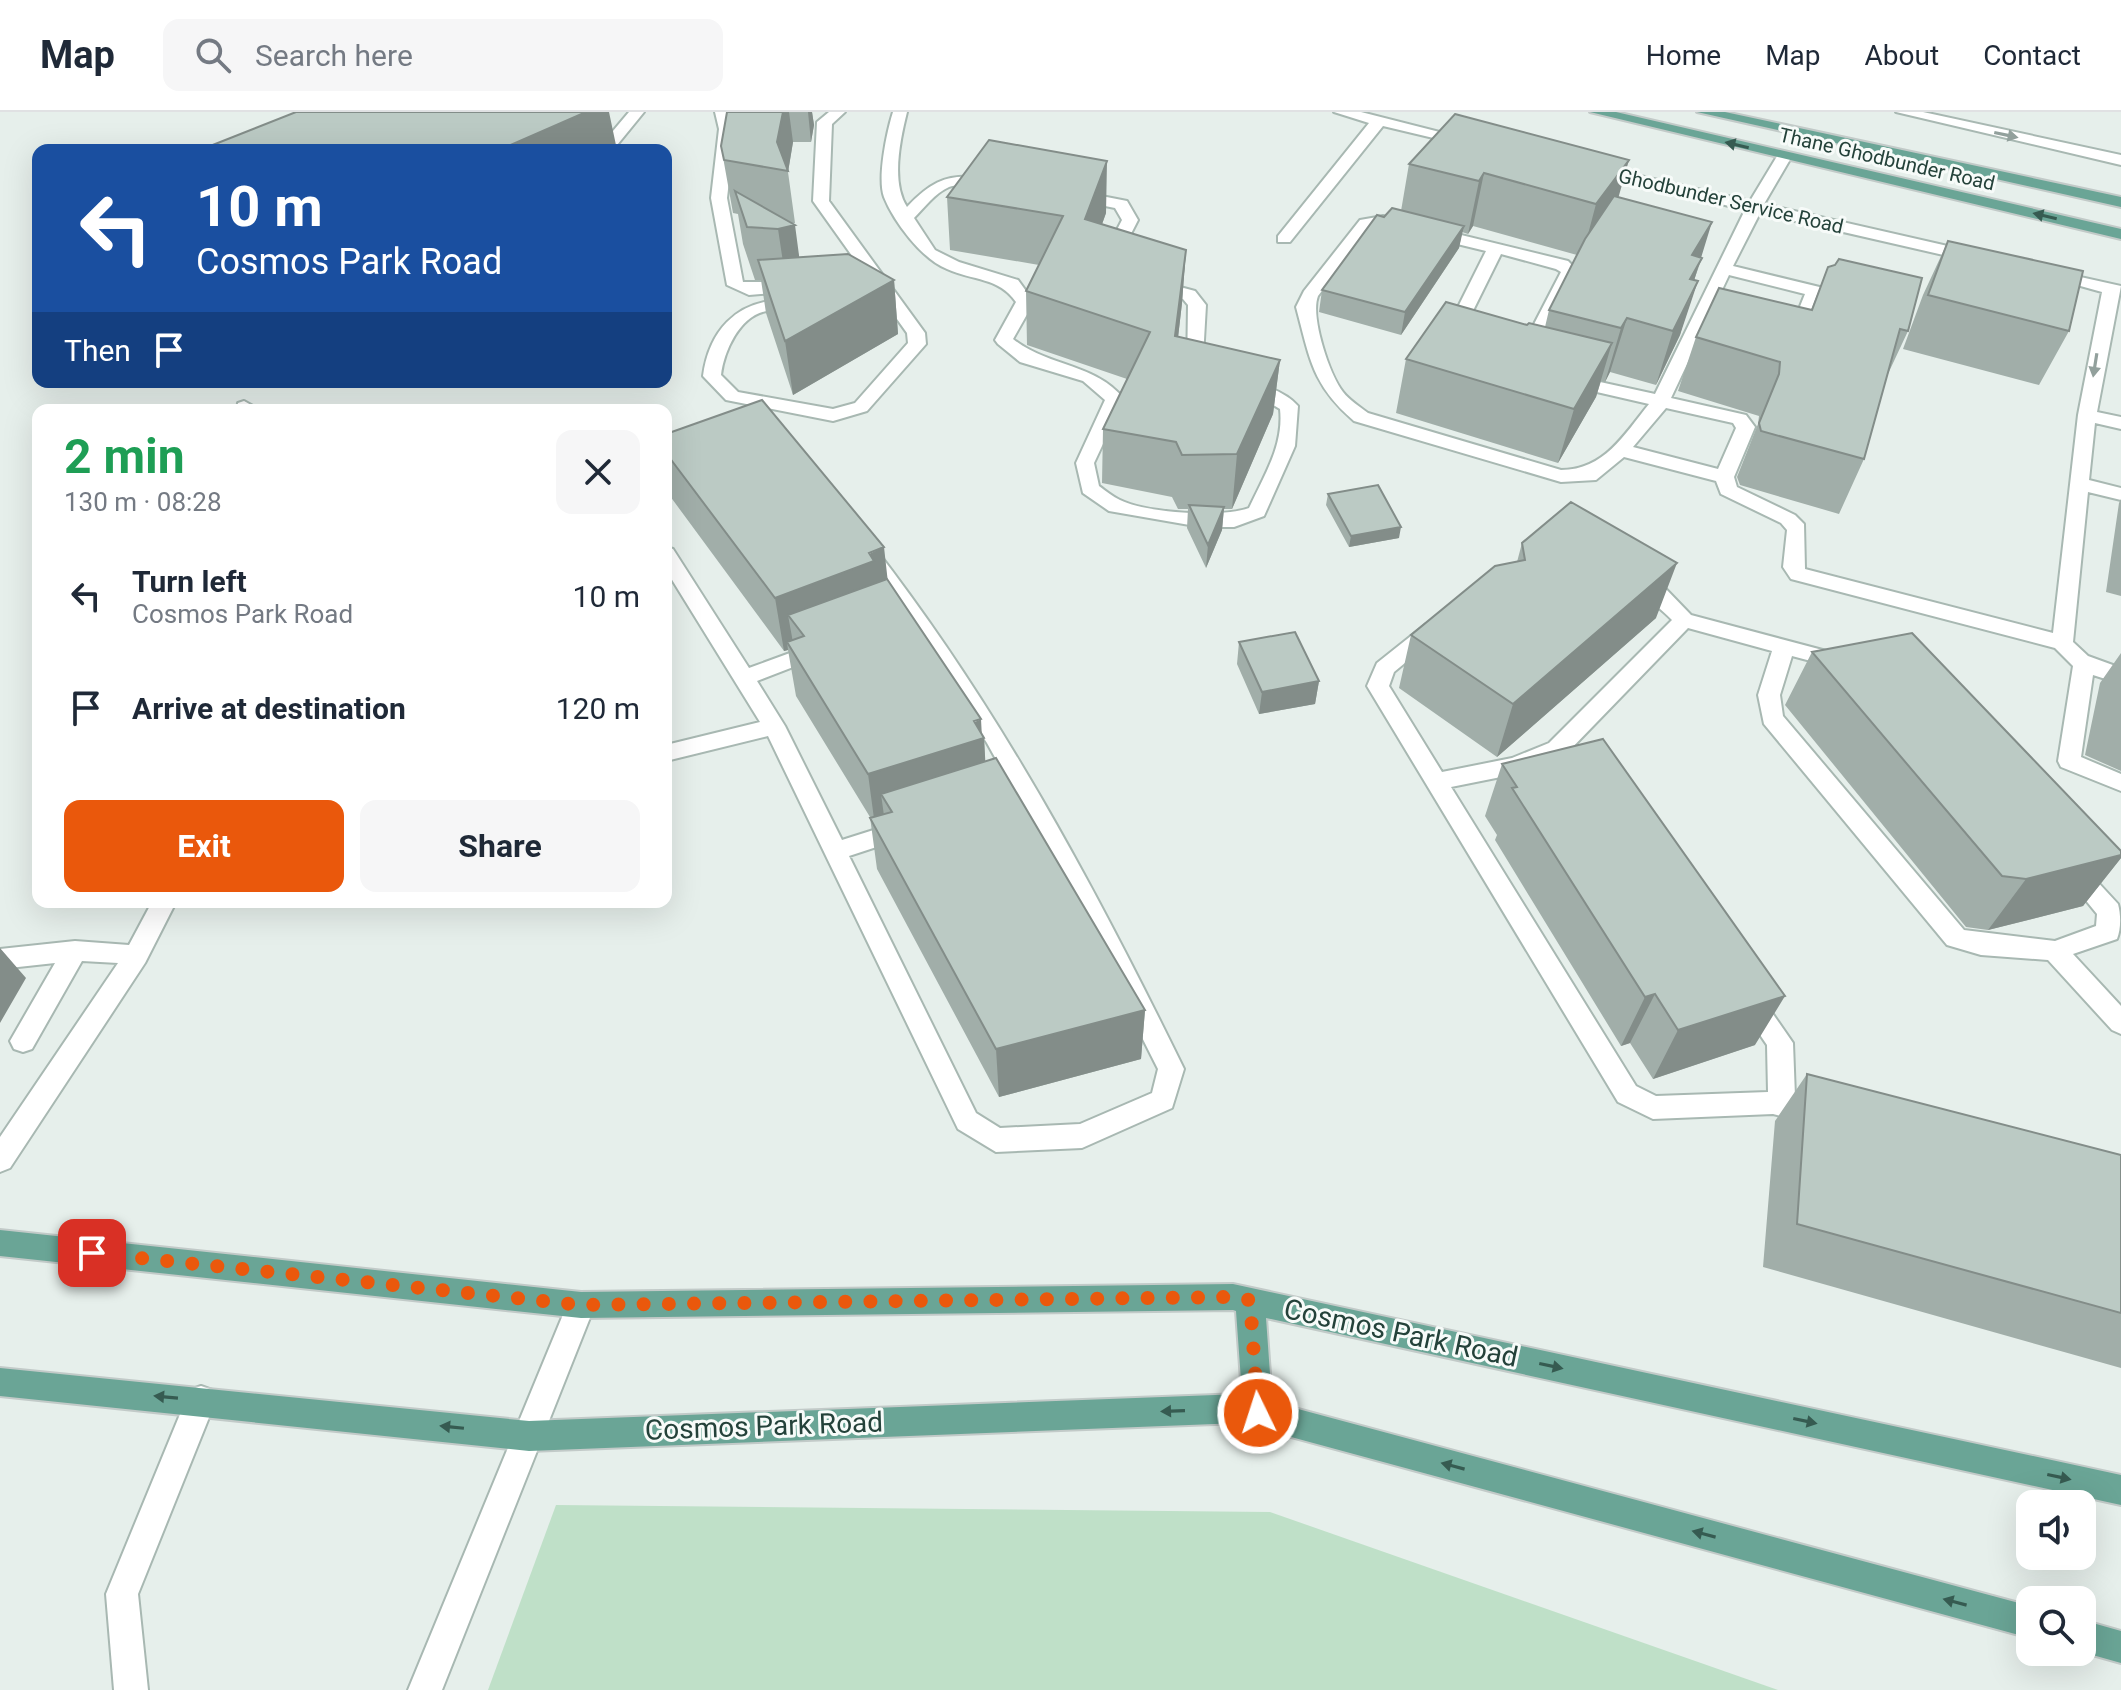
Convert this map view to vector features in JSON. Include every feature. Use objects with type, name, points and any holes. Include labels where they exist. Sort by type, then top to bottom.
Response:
[{"type":"main road","name":"Thane Ghodbunder Road","points":[[1597,112],[2121,234]]},
{"type":"main road","name":"Thane Ghodbunder Road","points":[[1704,112],[2121,202]]},
{"type":"main road","name":"Cosmos Park Road","points":[[0,1243],[581,1305],[1233,1297],[2121,1490]]},
{"type":"main road","points":[[1250,1300],[1258,1413]]},
{"type":"main road","name":"Cosmos Park Road","points":[[0,1382],[201,1400],[529,1436],[1240,1408],[2016,1618]]},
{"type":"main road","points":[[2096,1640],[2121,1647]]},
{"type":"street","points":[[610,144],[637,112]]},
{"type":"street","points":[[900,112],[893,136],[891,195],[929,253],[953,266],[1012,284],[1025,302],[1004,340],[1026,358],[1089,377],[1115,399],[1085,463],[1090,489],[1116,507],[1201,521],[1234,521],[1257,512],[1285,449],[1292,418],[1289,406],[1264,392],[1219,383],[1196,371],[1197,305],[1189,295],[1109,271],[1109,261],[1130,220],[1121,204],[1051,192]]},
{"type":"street","points":[[1341,112],[1485,145]]},
{"type":"street","points":[[1903,112],[2121,160]]},
{"type":"street","points":[[728,114],[719,198],[735,285],[749,290],[815,295],[757,307],[735,318],[713,363],[712,376],[732,396],[833,415],[861,407],[917,344],[916,333],[885,300],[864,271],[821,201],[825,122],[828,116]]},
{"type":"street","points":[[1284,239],[1379,121]]},
{"type":"street","points":[[1784,156],[1723,269],[1700,333],[1659,403],[1621,450],[1589,476],[1561,476],[1361,417],[1337,397],[1322,371],[1305,307],[1310,295],[1366,223],[1383,221],[1562,265],[1570,271],[1529,370],[1659,403],[1739,419],[1746,427],[1724,477],[1728,490],[1788,519],[1797,529],[1793,567],[1798,574],[2062,643],[2071,656],[2084,665],[2121,676]]},
{"type":"street","name":"Ghodbunder Service Road","points":[[1576,166],[1988,260]]},
{"type":"street","points":[[906,218],[940,183],[960,179],[1006,186]]},
{"type":"street","points":[[1456,353],[1447,347],[1496,248]]},
{"type":"street","points":[[1723,269],[1855,301]]},
{"type":"street","points":[[2034,271],[2116,290],[2087,415],[2062,643]]},
{"type":"street","points":[[1772,333],[1778,320],[1807,312],[1814,291]]},
{"type":"street","points":[[2087,415],[2121,423]]},
{"type":"street","points":[[1621,450],[1724,477]]},
{"type":"street","points":[[2080,484],[2121,494]]},
{"type":"street","points":[[672,564],[774,726],[967,1121],[996,1140],[1082,1136],[1163,1100],[1171,1069],[1028,789],[917,613],[848,529]]},
{"type":"street","points":[[1620,570],[1656,591],[1684,620],[1871,668]]},
{"type":"street","points":[[888,624],[917,613]]},
{"type":"street","points":[[1447,618],[1385,668],[1378,686],[1627,1094],[1653,1108],[1782,1105],[1844,1120]]},
{"type":"street","points":[[1437,781],[1516,766],[1557,749],[1684,620]]},
{"type":"street","points":[[744,678],[845,640]]},
{"type":"street","points":[[1784,648],[1769,695],[1772,718],[1956,938],[1981,945],[2055,951],[2108,932],[2109,911],[2058,852]]},
{"type":"street","points":[[2084,665],[2069,761],[2121,783]]},
{"type":"street","points":[[672,752],[774,726]]},
{"type":"street","points":[[1557,749],[1577,768]]},
{"type":"street","points":[[998,799],[1028,789]]},
{"type":"street","points":[[836,851],[924,823]]},
{"type":"street","points":[[0,1160],[136,956],[155,908]]},
{"type":"street","points":[[0,959],[20,962],[75,951],[136,956]]},
{"type":"street","points":[[23,1041],[75,951]]},
{"type":"street","points":[[2055,951],[2121,1023]]},
{"type":"street","points":[[1734,979],[1780,1043],[1782,1105]]},
{"type":"street","points":[[425,1690],[581,1305]]},
{"type":"street","points":[[131,1690],[122,1594],[201,1400]]},
{"type":"green space","points":[[556,1505],[1270,1512],[1778,1690],[488,1690]]},
{"type":"building","points":[[296,112],[586,112],[513,144],[215,144]]},
{"type":"building","points":[[727,112],[783,112],[777,142],[788,171],[724,160],[721,146]]},
{"type":"building","points":[[1455,114],[1629,160],[1596,204],[1484,173],[1479,181],[1409,164]]},
{"type":"building","points":[[989,140],[1107,161],[1085,219],[1186,250],[1175,336],[1280,360],[1237,454],[1182,455],[1176,442],[1103,429],[1150,332],[1026,291],[1063,216],[947,197]]},
{"type":"building","points":[[735,191],[795,225],[778,229],[747,227]]},
{"type":"building","points":[[1614,196],[1712,222],[1692,255],[1702,258],[1690,279],[1698,281],[1673,331],[1627,318],[1621,328],[1549,310],[1585,239]]},
{"type":"building","points":[[1392,208],[1464,226],[1405,312],[1322,290],[1377,215],[1384,217]]},
{"type":"building","points":[[1948,241],[2083,271],[2069,331],[1928,295]]},
{"type":"building","points":[[848,254],[894,280],[785,341],[758,260]]},
{"type":"building","points":[[1839,259],[1922,278],[1908,331],[1900,329],[1864,459],[1761,431],[1759,423],[1779,374],[1780,362],[1696,337],[1719,288],[1812,310],[1828,267],[1835,265]]},
{"type":"building","points":[[1446,302],[1527,325],[1612,343],[1574,409],[1406,359]]},
{"type":"building","points":[[762,400],[884,547],[869,553],[874,561],[775,598],[672,461],[672,432]]},
{"type":"building","points":[[1378,485],[1401,527],[1351,536],[1328,494]]},
{"type":"building","points":[[1571,502],[1677,563],[1513,704],[1411,635],[1495,566],[1525,560],[1522,543]]},
{"type":"building","points":[[1189,505],[1224,507],[1208,545]]},
{"type":"building","points":[[887,579],[981,719],[974,721],[984,738],[868,774],[787,642],[804,636],[788,615]]},
{"type":"building","points":[[1295,632],[1319,681],[1262,692],[1239,642]]},
{"type":"building","points":[[1912,633],[2121,851],[2121,855],[2026,879],[2002,876],[1812,652]]},
{"type":"building","points":[[1603,739],[1785,996],[1678,1030],[1655,994],[1645,997],[1512,788],[1517,787],[1502,764]]},
{"type":"building","points":[[996,758],[1145,1010],[996,1049],[870,818],[892,812],[881,794]]},
{"type":"building","points":[[1807,1074],[2121,1155],[2121,1313],[1797,1224]]},
{"type":"route","points":[[92,1253],[581,1305],[1233,1297],[1250,1300],[1258,1413]]}]
